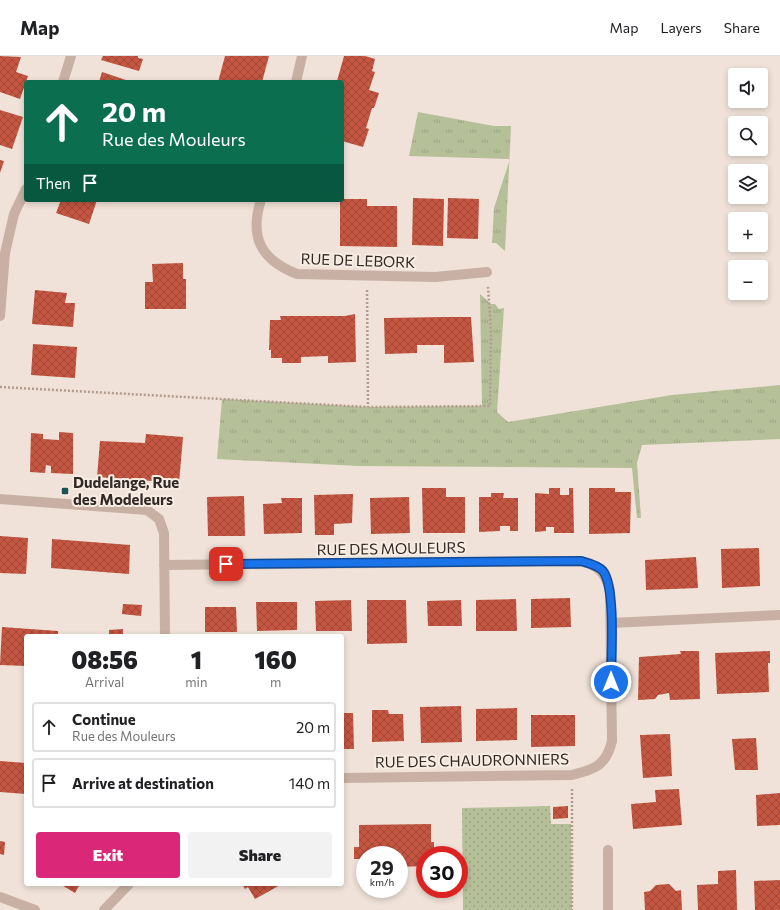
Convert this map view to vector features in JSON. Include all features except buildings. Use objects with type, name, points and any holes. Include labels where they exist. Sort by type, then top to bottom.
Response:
[{"type":"street","points":[[64,80],[71,56]]},
{"type":"street","points":[[296,80],[302,56]]},
{"type":"street","points":[[0,316],[4,253],[14,214],[24,194]]},
{"type":"street","name":"RUE DE LEBORK","points":[[260,202],[256,214],[261,248],[282,268],[297,274],[434,277],[487,272]]},
{"type":"street","points":[[0,499],[147,510],[159,519],[164,533],[165,634]]},
{"type":"street","name":"RUE DES MOULEURS","points":[[164,565],[581,561],[593,564],[602,570],[607,579],[610,590],[611,623]]},
{"type":"street","points":[[611,623],[780,615]]},
{"type":"street","name":"RUE DES CHAUDRONNIERS","points":[[344,778],[572,775],[589,770],[601,763],[608,755],[612,742],[611,623]]},
{"type":"street","points":[[608,850],[608,910]]},
{"type":"street","points":[[104,910],[127,886]]},
{"type":"street","points":[[0,897],[35,910]]},
{"type":"path","points":[[0,387],[368,407],[490,406],[491,331],[487,272]]},
{"type":"path","points":[[367,276],[368,407]]},
{"type":"path","points":[[572,775],[572,910]]},
{"type":"green space","points":[[418,112],[494,126],[511,126],[509,159],[409,156]]},
{"type":"green space","points":[[509,161],[505,251],[496,243],[492,243],[494,208]]},
{"type":"green space","points":[[480,294],[491,304],[495,304],[499,309],[504,308],[497,412],[508,422],[672,395],[780,385],[780,439],[642,445],[637,463],[641,518],[637,518],[632,468],[359,466],[217,459],[222,399],[368,407],[482,406]]},
{"type":"green space","points":[[550,806],[551,824],[571,824],[572,910],[463,910],[463,898],[468,898],[468,846],[462,846],[462,808]]},
{"type":"place","name":"Dudelange, Rue des Modeleurs","points":[[65,491]]},
{"type":"route","points":[[226,564],[581,561],[593,564],[602,570],[607,579],[610,590],[611,682]]}]
